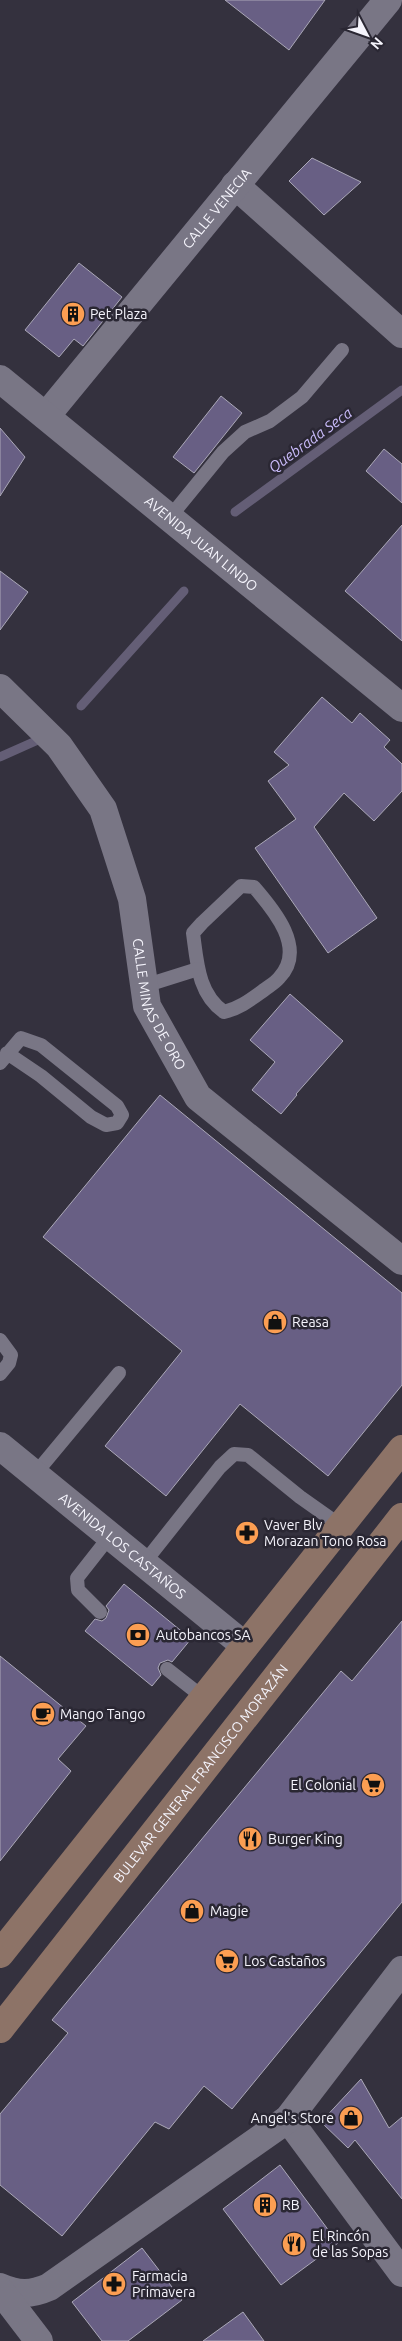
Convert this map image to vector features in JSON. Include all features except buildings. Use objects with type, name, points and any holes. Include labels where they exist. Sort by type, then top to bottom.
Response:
[{"type":"main road","points":[[0,1954],[402,1449]]},
{"type":"main road","name":"BULEVAR GENERAL FRANCISCO MORAZÁN","points":[[0,2029],[402,1517]]},
{"type":"street","name":"CALLE VENECIA","points":[[46,416],[388,0]]},
{"type":"street","points":[[235,185],[402,334]]},
{"type":"street","name":"AVENIDA JUAN LINDO","points":[[0,380],[399,699]]},
{"type":"street","name":"CALLE MINAS DE ORO","points":[[0,688],[59,746],[103,809],[132,898],[147,1006],[198,1097],[402,1261]]},
{"type":"street","name":"AVENIDA LOS CASTAÑOS","points":[[0,1446],[245,1646]]},
{"type":"street","points":[[0,2288],[23,2294],[40,2292],[49,2287],[288,2120],[402,1970]]},
{"type":"street","points":[[288,2120],[402,2273]]},
{"type":"street","points":[[0,2288],[38,2341]]},
{"type":"lane","points":[[170,517],[223,452],[245,432],[270,421],[302,397],[342,350]]},
{"type":"lane","points":[[241,886],[254,887],[273,909],[287,932],[290,958],[280,978],[239,1008],[224,1012],[215,1006],[200,981],[198,969],[193,933],[202,922],[241,886]]},
{"type":"lane","points":[[144,986],[198,969]]},
{"type":"lane","points":[[21,1038],[41,1045],[117,1106],[122,1115],[117,1123],[106,1125],[91,1117],[41,1076],[3,1058],[21,1038]]},
{"type":"lane","points":[[0,1340],[11,1355],[9,1363],[0,1374]]},
{"type":"lane","points":[[35,1474],[119,1373]]},
{"type":"lane","points":[[144,1563],[220,1467],[234,1454],[248,1455],[300,1497],[341,1526]]},
{"type":"lane","points":[[100,1612],[78,1590],[77,1578],[110,1536]]},
{"type":"lane","points":[[167,1668],[204,1698]]},
{"type":"waterway","name":"Quebrada Seca","points":[[235,512],[402,390]]},
{"type":"waterway","points":[[81,706],[184,591]]},
{"type":"waterway","name":"Quebrada Seca","points":[[0,757],[38,740]]},
{"type":"place","name":"Pet Plaza","points":[[73,314]]},
{"type":"place","name":"Reasa","points":[[275,1322]]},
{"type":"place","name":"Vaver Blv Morazan Tono Rosa","points":[[247,1533]]},
{"type":"place","name":"Autobancos SA","points":[[138,1635]]},
{"type":"place","name":"Mango Tango","points":[[43,1714]]},
{"type":"place","name":"El Colonial","points":[[373,1785]]},
{"type":"place","name":"Burger King","points":[[250,1839]]},
{"type":"place","name":"Magie","points":[[192,1911]]},
{"type":"place","name":"Los Castaños","points":[[227,1961]]},
{"type":"place","name":"Angel's Store","points":[[351,2118]]},
{"type":"place","name":"RB","points":[[265,2205]]},
{"type":"place","name":"El Rincón de las Sopas","points":[[294,2244]]},
{"type":"place","name":"Farmacia Primavera","points":[[114,2284]]}]
